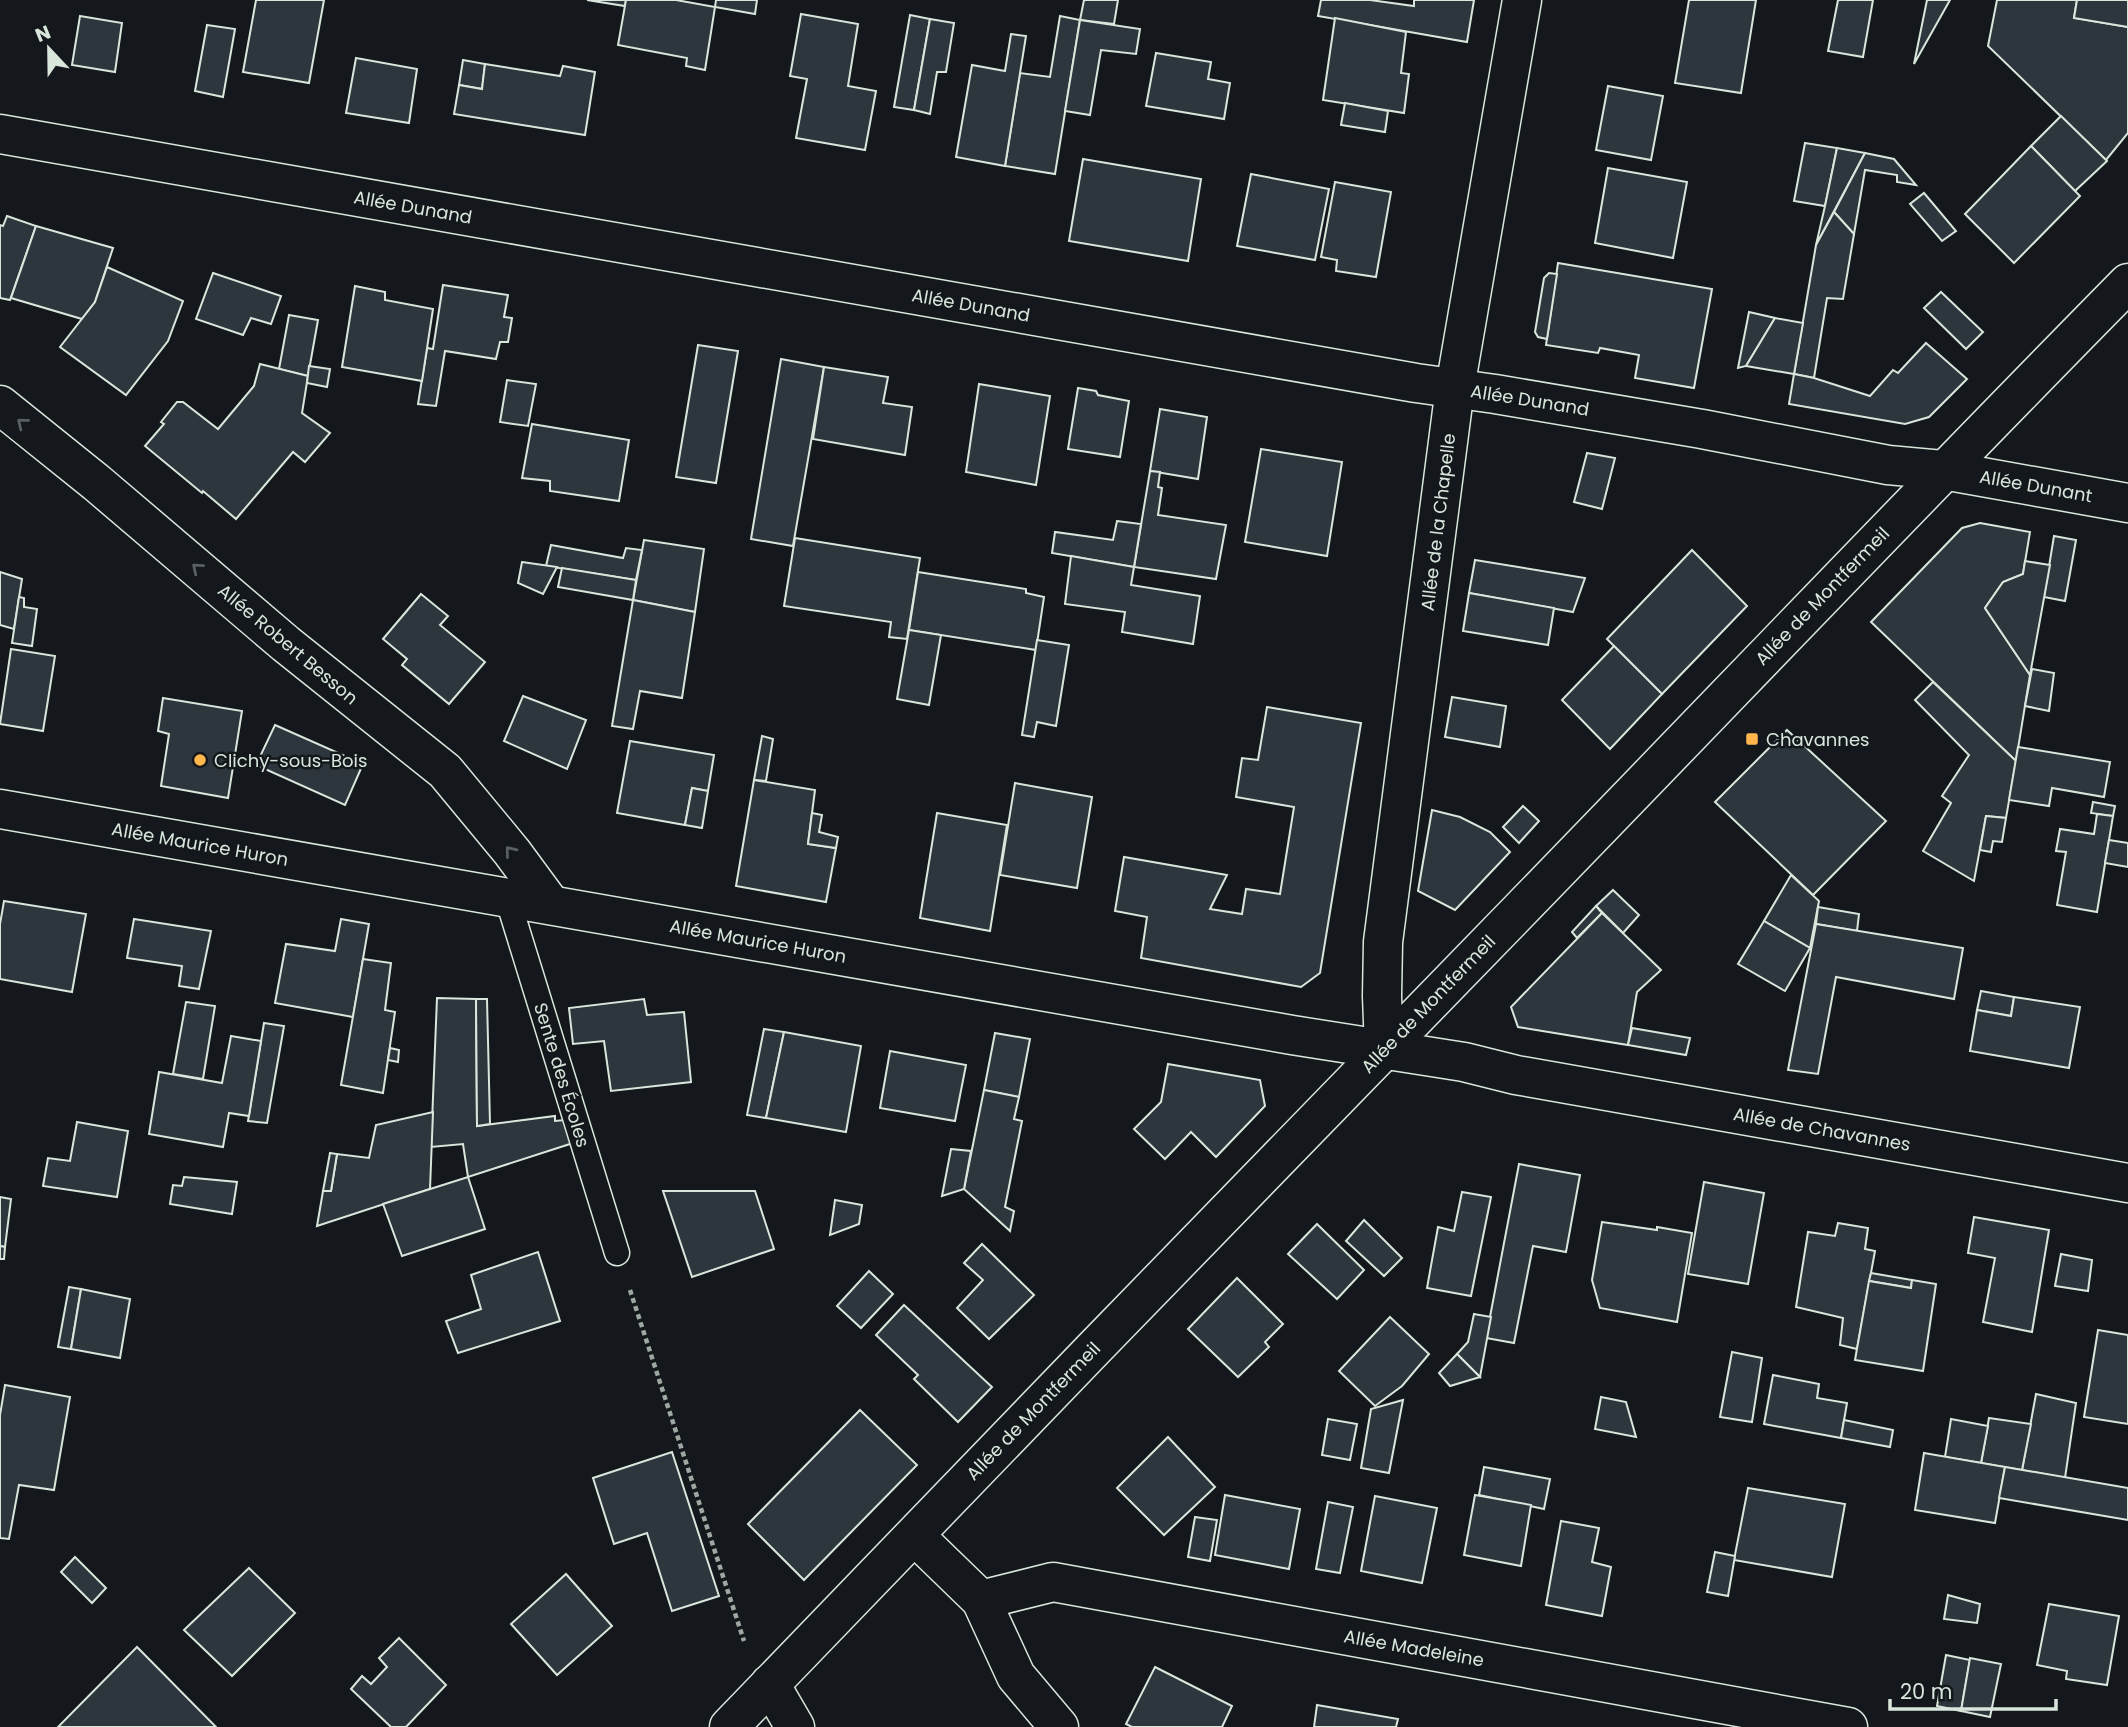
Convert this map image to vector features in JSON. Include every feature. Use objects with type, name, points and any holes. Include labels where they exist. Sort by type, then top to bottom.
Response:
[{"type":"street","name":"Allée de la Chapelle","points":[[1384,1048],[1383,942],[1455,388],[1522,0]]},
{"type":"street","name":"Allée Dunand","points":[[0,134],[1416,383],[1702,429],[1888,465],[1943,470]]},
{"type":"street","name":"Allée de Montfermeil","points":[[729,1727],[1145,1294],[1284,1154],[1943,470],[2128,282]]},
{"type":"street","name":"Allée Robert Besson","points":[[0,405],[97,483],[286,644],[444,771],[512,852],[551,905]]},
{"type":"street","name":"Allée Dunant","points":[[1943,470],[2128,503]]},
{"type":"street","name":"Allée Maurice Huron","points":[[0,809],[1292,1035],[1464,1062],[1516,1075]]},
{"type":"street","name":"Allée de Chavannes","points":[[1516,1075],[2128,1183]]},
{"type":"street","points":[[915,1536],[981,1600],[1016,1676],[1059,1727]]},
{"type":"street","name":"Allée Madeleine","points":[[981,1600],[1053,1582],[1848,1727]]},
{"type":"street","points":[[770,1684],[795,1727]]},
{"type":"lane","name":"Sente des Écoles","points":[[507,897],[617,1253]]},
{"type":"path","points":[[617,1253],[743,1639],[770,1684]]},
{"type":"building","points":[[256,0],[324,0],[309,83],[243,72]]},
{"type":"building","points":[[587,0],[626,0],[625,6]]},
{"type":"building","points":[[626,0],[676,0],[715,7],[705,70],[686,66],[687,58],[618,45]]},
{"type":"building","points":[[716,0],[757,0],[755,14],[715,7]]},
{"type":"building","points":[[1084,0],[1118,0],[1114,24],[1080,20]]},
{"type":"building","points":[[1321,0],[1370,0],[1414,6],[1414,0],[1474,0],[1467,42],[1318,16]]},
{"type":"building","points":[[1689,0],[1756,0],[1741,93],[1675,83]]},
{"type":"building","points":[[1838,0],[1873,0],[1863,57],[1828,51]]},
{"type":"building","points":[[1927,0],[1950,0],[1914,64]]},
{"type":"building","points":[[1997,0],[2077,0],[2074,18],[2128,27],[2128,133],[2106,160],[1988,46]]},
{"type":"building","points":[[2077,0],[2128,0],[2128,27],[2074,18]]},
{"type":"building","points":[[801,14],[858,24],[848,86],[876,91],[865,150],[796,138],[807,79],[790,76]]},
{"type":"building","points":[[910,15],[930,19],[914,110],[894,107]]},
{"type":"building","points":[[80,16],[122,23],[115,72],[72,65]]},
{"type":"building","points":[[1060,16],[1080,20],[1055,174],[1005,166],[1020,73],[1050,77]]},
{"type":"building","points":[[1335,18],[1406,32],[1401,73],[1409,74],[1404,113],[1323,100]]},
{"type":"building","points":[[930,19],[954,23],[946,72],[937,72],[930,114],[914,110]]},
{"type":"building","points":[[1080,20],[1140,29],[1136,54],[1101,50],[1090,115],[1065,111]]},
{"type":"building","points":[[207,25],[235,29],[223,97],[195,91]]},
{"type":"building","points":[[1011,34],[1026,36],[1005,166],[956,157],[972,65],[1005,71]]},
{"type":"building","points":[[1156,53],[1211,62],[1208,79],[1230,83],[1224,119],[1146,106]]},
{"type":"building","points":[[356,58],[417,69],[409,123],[346,113]]},
{"type":"building","points":[[463,60],[485,64],[482,89],[459,85]]},
{"type":"building","points":[[485,64],[560,76],[563,66],[595,72],[585,135],[454,114],[459,85],[482,89]]},
{"type":"building","points":[[1608,86],[1663,96],[1651,160],[1596,150]]},
{"type":"building","points":[[1345,103],[1388,111],[1385,132],[1341,125]]},
{"type":"building","points":[[2061,116],[2107,161],[2075,191],[2031,146]]},
{"type":"building","points":[[1805,143],[1837,148],[1825,206],[1794,201]]},
{"type":"building","points":[[2031,146],[2080,196],[2014,263],[1965,214]]},
{"type":"building","points":[[1837,148],[1865,153],[1816,245],[1825,206]]},
{"type":"building","points":[[1865,153],[1894,159],[1916,185],[1897,182],[1897,175],[1865,170],[1854,234],[1834,212]]},
{"type":"building","points":[[1083,159],[1201,179],[1188,261],[1069,241]]},
{"type":"building","points":[[1608,168],[1687,182],[1673,258],[1595,243]]},
{"type":"building","points":[[1251,174],[1329,189],[1315,260],[1237,246]]},
{"type":"building","points":[[1335,182],[1391,192],[1376,277],[1336,271],[1337,260],[1321,257]]},
{"type":"building","points":[[1924,193],[1956,231],[1942,241],[1910,204]]},
{"type":"building","points":[[1834,212],[1854,234],[1843,299],[1827,298],[1814,378],[1794,374],[1816,245]]},
{"type":"building","points":[[7,216],[36,226],[10,300],[0,298],[0,225],[3,226]]},
{"type":"building","points":[[36,226],[113,248],[95,302],[82,319],[11,298]]},
{"type":"building","points":[[1558,263],[1712,289],[1694,388],[1635,378],[1639,355],[1600,348],[1598,353],[1546,345]]},
{"type":"building","points":[[107,267],[183,301],[168,341],[126,395],[60,347],[95,302]]},
{"type":"building","points":[[213,273],[281,296],[271,324],[251,318],[243,335],[196,319]]},
{"type":"building","points":[[1549,273],[1557,274],[1547,339],[1538,337],[1535,332],[1544,278]]},
{"type":"building","points":[[443,285],[508,295],[504,317],[512,318],[508,342],[500,342],[496,359],[445,351],[436,406],[418,404],[427,348],[433,349]]},
{"type":"building","points":[[355,286],[385,292],[385,300],[433,309],[422,381],[342,367]]},
{"type":"building","points":[[1941,292],[1983,332],[1966,349],[1924,308]]},
{"type":"building","points":[[1749,312],[1775,318],[1746,366],[1738,368]]},
{"type":"building","points":[[289,315],[318,320],[308,376],[279,369]]},
{"type":"building","points":[[1775,318],[1803,323],[1794,374],[1746,366]]},
{"type":"building","points":[[1926,343],[1967,379],[1929,417],[1905,424],[1789,404],[1794,374],[1870,396],[1893,370],[1898,373]]},
{"type":"building","points":[[698,345],[738,351],[716,483],[676,477]]},
{"type":"building","points":[[781,359],[824,367],[793,546],[751,539]]},
{"type":"building","points":[[260,364],[308,376],[302,413],[330,433],[305,462],[293,452],[236,519],[145,446],[164,424],[161,422],[177,402],[183,402],[218,429],[254,386]]},
{"type":"building","points":[[309,366],[330,369],[327,387],[307,383]]},
{"type":"building","points":[[824,367],[888,377],[883,403],[912,407],[905,455],[813,439]]},
{"type":"building","points":[[507,380],[536,384],[528,426],[500,422]]},
{"type":"building","points":[[979,384],[1050,396],[1036,485],[966,472]]},
{"type":"building","points":[[1078,388],[1129,401],[1120,457],[1068,449]]},
{"type":"building","points":[[1160,409],[1207,417],[1198,479],[1150,471]]},
{"type":"building","points":[[532,424],[629,440],[619,501],[550,491],[550,481],[522,478]]},
{"type":"building","points":[[1261,449],[1342,462],[1327,556],[1245,542]]},
{"type":"building","points":[[1587,453],[1615,458],[1602,509],[1574,502]]},
{"type":"building","points":[[1150,471],[1160,472],[1158,487],[1162,488],[1158,515],[1226,525],[1216,579],[1134,567]]},
{"type":"building","points":[[1117,521],[1141,524],[1134,567],[1052,553],[1055,532],[1113,540]]},
{"type":"building","points":[[1980,523],[2030,532],[2023,574],[2003,582],[1985,608],[2030,675],[2016,761],[1871,622],[1962,528]]},
{"type":"building","points":[[2054,536],[2076,540],[2065,601],[2044,597]]},
{"type":"building","points":[[795,538],[920,558],[907,639],[889,637],[891,622],[784,606]]},
{"type":"building","points":[[644,540],[704,549],[695,612],[633,600]]},
{"type":"building","points":[[551,545],[623,558],[626,548],[642,550],[636,580],[546,566]]},
{"type":"building","points":[[1692,550],[1747,606],[1662,694],[1607,639]]},
{"type":"building","points":[[1071,556],[1134,567],[1131,585],[1200,596],[1193,644],[1122,632],[1125,612],[1065,604]]},
{"type":"building","points":[[1475,560],[1585,578],[1573,612],[1469,593]]},
{"type":"building","points":[[2025,561],[2050,565],[2030,675],[1985,608],[2003,582],[2023,574]]},
{"type":"building","points":[[522,562],[557,567],[543,594],[518,583]]},
{"type":"building","points":[[562,568],[636,580],[633,600],[558,587]]},
{"type":"building","points":[[0,572],[22,579],[14,629],[0,625]]},
{"type":"building","points":[[918,572],[1026,589],[1026,593],[1044,597],[1036,650],[909,630]]},
{"type":"building","points":[[1469,593],[1554,608],[1548,645],[1463,631]]},
{"type":"building","points":[[421,594],[448,616],[440,625],[485,662],[449,704],[402,665],[407,659],[383,639]]},
{"type":"building","points":[[19,597],[24,598],[24,607],[37,609],[32,646],[12,643]]},
{"type":"building","points":[[633,600],[695,612],[682,698],[640,691],[633,729],[612,726]]},
{"type":"building","points":[[909,630],[941,635],[929,705],[897,699]]},
{"type":"building","points":[[1037,640],[1069,645],[1056,726],[1037,722],[1034,737],[1022,735]]},
{"type":"building","points":[[1614,646],[1662,694],[1610,749],[1562,700]]},
{"type":"building","points":[[11,649],[55,656],[43,731],[0,724]]},
{"type":"building","points":[[2032,669],[2054,673],[2049,711],[2025,706]]},
{"type":"building","points":[[1933,682],[2016,761],[2006,818],[1986,816],[1974,881],[1923,851],[1951,803],[1942,796],[1969,755],[1915,700]]},
{"type":"building","points":[[523,696],[586,720],[567,769],[504,741]]},
{"type":"building","points":[[1452,697],[1506,706],[1500,747],[1445,737]]},
{"type":"building","name":"Clichy-sous-Bois","points":[[163,698],[242,711],[228,798],[161,786],[169,734],[158,731]]},
{"type":"building","points":[[1267,707],[1361,723],[1320,973],[1301,987],[1141,958],[1147,917],[1115,911],[1124,857],[1227,875],[1210,909],[1242,914],[1246,889],[1280,894],[1294,807],[1236,797],[1242,758],[1258,760]]},
{"type":"building","points":[[275,725],[363,764],[345,805],[256,765]]},
{"type":"building","points":[[1787,730],[1886,821],[1813,895],[1715,802]]},
{"type":"building","points":[[762,736],[773,739],[766,781],[754,780]]},
{"type":"building","points":[[630,741],[714,755],[708,791],[692,788],[685,825],[617,813]]},
{"type":"building","points":[[2018,747],[2110,762],[2104,797],[2052,788],[2049,806],[2009,800]]},
{"type":"building","points":[[754,780],[815,790],[808,844],[836,848],[826,902],[736,886]]},
{"type":"building","points":[[1015,783],[1092,797],[1077,888],[1000,875]]},
{"type":"building","points":[[692,788],[708,791],[702,828],[685,825]]},
{"type":"building","points":[[2093,802],[2115,806],[2113,816],[2091,813]]},
{"type":"building","points":[[1523,806],[1539,821],[1519,843],[1503,827]]},
{"type":"building","points":[[1432,810],[1460,817],[1490,832],[1510,852],[1455,910],[1418,891]]},
{"type":"building","points":[[812,813],[822,815],[819,832],[838,837],[836,848],[808,844]]},
{"type":"building","points":[[937,813],[1007,825],[990,931],[920,918]]},
{"type":"building","points":[[2097,814],[2113,816],[2097,912],[2057,905],[2066,852],[2056,851],[2060,829],[2094,834]]},
{"type":"building","points":[[1986,816],[2006,818],[2002,842],[1993,841],[1991,852],[1980,850]]},
{"type":"building","points":[[2109,840],[2128,843],[2128,867],[2105,863]]},
{"type":"building","points":[[1791,875],[1819,901],[1810,948],[1764,921]]},
{"type":"building","points":[[1613,890],[1639,915],[1623,933],[1596,906]]},
{"type":"building","points":[[4,901],[86,914],[72,992],[0,979],[0,924]]},
{"type":"building","points":[[1596,906],[1602,913],[1577,938],[1572,932]]},
{"type":"building","points":[[1818,907],[1859,914],[1857,931],[1816,924]]},
{"type":"building","points":[[1602,913],[1661,970],[1637,992],[1628,1045],[1518,1027],[1511,1007]]},
{"type":"building","points":[[134,919],[211,931],[199,989],[179,986],[182,966],[127,958]]},
{"type":"building","points":[[341,919],[369,924],[353,1017],[275,1003],[286,944],[335,951]]},
{"type":"building","points":[[1764,921],[1810,948],[1785,991],[1738,964]]},
{"type":"building","points":[[1816,924],[1963,948],[1954,999],[1836,977],[1818,1074],[1788,1070]]},
{"type":"building","points":[[363,959],[391,963],[385,1010],[395,1012],[383,1093],[341,1085]]},
{"type":"building","points":[[1981,991],[2014,997],[2011,1016],[1977,1010]]},
{"type":"building","points":[[2014,997],[2080,1007],[2069,1068],[1970,1051],[1977,1010],[2011,1016]]},
{"type":"building","points":[[437,998],[476,999],[477,1126],[555,1116],[555,1121],[565,1120],[573,1143],[468,1177],[463,1144],[431,1147]]},
{"type":"building","points":[[476,999],[487,999],[490,1124],[477,1126]]},
{"type":"building","points":[[644,999],[647,1015],[684,1012],[691,1082],[611,1091],[604,1041],[573,1044],[569,1008]]},
{"type":"building","points":[[186,1002],[215,1006],[203,1079],[173,1074]]},
{"type":"building","points":[[264,1023],[284,1026],[267,1123],[248,1121]]},
{"type":"building","points":[[1632,1028],[1690,1038],[1686,1055],[1628,1045]]},
{"type":"building","points":[[764,1029],[784,1032],[766,1118],[747,1115]]},
{"type":"building","points":[[784,1032],[861,1046],[846,1132],[766,1118]]},
{"type":"building","points":[[995,1033],[1030,1039],[1019,1097],[984,1090]]},
{"type":"building","points":[[231,1036],[261,1041],[249,1116],[229,1113],[223,1147],[149,1134],[159,1072],[222,1083]]},
{"type":"building","points":[[390,1048],[399,1050],[398,1062],[388,1060]]},
{"type":"building","points":[[890,1051],[966,1065],[955,1121],[880,1108]]},
{"type":"building","points":[[1168,1064],[1260,1080],[1265,1106],[1216,1157],[1191,1132],[1165,1159],[1134,1129],[1161,1102]]},
{"type":"building","points":[[984,1090],[1019,1097],[1014,1119],[1022,1121],[1005,1207],[1014,1211],[1010,1231],[964,1189]]},
{"type":"building","points":[[433,1112],[430,1189],[317,1226],[323,1191],[331,1191],[337,1154],[369,1158],[376,1125]]},
{"type":"building","points":[[77,1122],[128,1131],[117,1197],[43,1186],[48,1158],[70,1161]]},
{"type":"building","points":[[951,1149],[971,1151],[964,1189],[942,1196]]},
{"type":"building","points":[[330,1153],[337,1154],[331,1191],[323,1191]]},
{"type":"building","points":[[1519,1164],[1580,1175],[1566,1252],[1533,1246],[1514,1343],[1486,1338]]},
{"type":"building","points":[[184,1177],[237,1182],[232,1214],[170,1204],[173,1185],[182,1186]]},
{"type":"building","points":[[468,1177],[485,1229],[402,1256],[383,1204]]},
{"type":"building","points":[[1704,1182],[1764,1193],[1748,1284],[1688,1274]]},
{"type":"building","points":[[663,1191],[755,1191],[774,1249],[692,1277]]},
{"type":"building","points":[[1462,1192],[1491,1197],[1471,1296],[1427,1288],[1438,1227],[1454,1231]]},
{"type":"building","points":[[0,1197],[11,1199],[5,1247],[0,1246]]},
{"type":"building","points":[[835,1200],[862,1205],[859,1224],[830,1235]]},
{"type":"building","points":[[1974,1217],[2049,1230],[2032,1332],[1983,1322],[1995,1258],[1968,1253]]},
{"type":"building","points":[[1364,1220],[1402,1258],[1384,1276],[1346,1241]]},
{"type":"building","points":[[1602,1222],[1692,1233],[1677,1322],[1600,1308],[1592,1280]]},
{"type":"building","points":[[1838,1223],[1868,1228],[1865,1249],[1875,1251],[1857,1349],[1840,1345],[1843,1318],[1796,1307],[1808,1232],[1835,1236]]},
{"type":"building","points":[[1317,1224],[1364,1270],[1337,1299],[1288,1254]]},
{"type":"building","points":[[982,1244],[1034,1295],[989,1339],[957,1308],[983,1280],[964,1263]]},
{"type":"building","points":[[0,1246],[5,1247],[4,1259],[0,1259]]},
{"type":"building","points":[[538,1252],[560,1321],[458,1353],[446,1321],[481,1309],[471,1275]]},
{"type":"building","points":[[2061,1254],[2092,1260],[2088,1291],[2055,1286]]},
{"type":"building","points":[[869,1271],[893,1294],[861,1328],[837,1306]]},
{"type":"building","points":[[1871,1273],[1912,1280],[1911,1288],[1869,1281]]},
{"type":"building","points":[[1237,1278],[1283,1324],[1265,1342],[1269,1347],[1238,1377],[1188,1329]]},
{"type":"building","points":[[1912,1280],[1936,1284],[1923,1371],[1855,1360],[1869,1281],[1911,1288]]},
{"type":"building","points":[[69,1287],[81,1289],[71,1349],[58,1347]]},
{"type":"building","points":[[81,1289],[130,1299],[120,1358],[71,1349]]},
{"type":"building","points":[[904,1305],[992,1387],[958,1422],[914,1379],[918,1375],[876,1335]]},
{"type":"building","points":[[1474,1314],[1491,1317],[1480,1377],[1457,1354],[1468,1342]]},
{"type":"building","points":[[1390,1317],[1429,1354],[1402,1386],[1375,1406],[1339,1371]]},
{"type":"building","points":[[2098,1330],[2128,1335],[2128,1424],[2084,1417]]},
{"type":"building","points":[[1732,1352],[1762,1358],[1752,1422],[1720,1417]]},
{"type":"building","points":[[1457,1354],[1480,1377],[1450,1386],[1439,1373]]},
{"type":"building","points":[[1773,1375],[1819,1384],[1817,1398],[1847,1403],[1841,1438],[1764,1424]]},
{"type":"building","points":[[5,1385],[70,1397],[54,1490],[19,1485],[9,1539],[0,1538],[0,1415]]},
{"type":"building","points":[[2036,1394],[2076,1403],[2065,1478],[2022,1470]]},
{"type":"building","points":[[1601,1397],[1626,1402],[1636,1437],[1595,1429]]},
{"type":"building","points":[[1403,1400],[1389,1473],[1361,1468],[1371,1409]]},
{"type":"building","points":[[860,1410],[917,1465],[804,1580],[748,1524]]},
{"type":"building","points":[[1989,1418],[2031,1424],[2022,1470],[1981,1463]]},
{"type":"building","points":[[1328,1419],[1357,1424],[1350,1460],[1322,1455]]},
{"type":"building","points":[[1951,1419],[1988,1426],[1981,1463],[1945,1457]]},
{"type":"building","points":[[1844,1420],[1893,1430],[1890,1447],[1841,1438]]},
{"type":"building","points":[[1168,1437],[1215,1487],[1164,1535],[1117,1488]]},
{"type":"building","points":[[672,1452],[719,1596],[672,1611],[647,1533],[614,1544],[593,1478]]},
{"type":"building","points":[[1924,1453],[2005,1467],[1995,1523],[1915,1510]]},
{"type":"building","points":[[1484,1467],[1550,1479],[1544,1509],[1479,1495]]},
{"type":"building","points":[[2005,1467],[2128,1488],[2128,1520],[1999,1498]]},
{"type":"building","points":[[1748,1488],[1845,1504],[1832,1577],[1734,1560]]},
{"type":"building","points":[[1225,1495],[1300,1509],[1289,1569],[1215,1555]]},
{"type":"building","points":[[1475,1495],[1531,1505],[1521,1566],[1464,1555]]},
{"type":"building","points":[[1375,1496],[1437,1508],[1422,1583],[1361,1571]]},
{"type":"building","points":[[1328,1502],[1353,1507],[1340,1573],[1316,1569]]},
{"type":"building","points":[[1195,1517],[1217,1520],[1210,1561],[1188,1557]]},
{"type":"building","points":[[1561,1521],[1599,1528],[1592,1562],[1611,1567],[1602,1616],[1546,1605]]},
{"type":"building","points":[[1715,1552],[1735,1556],[1728,1596],[1707,1592]]},
{"type":"building","points":[[75,1557],[106,1588],[92,1603],[61,1572]]},
{"type":"building","points":[[249,1568],[295,1613],[232,1676],[184,1630]]},
{"type":"building","points":[[566,1574],[612,1626],[557,1675],[511,1624]]},
{"type":"building","points":[[1948,1595],[1980,1604],[1977,1623],[1944,1619]]},
{"type":"building","points":[[2049,1604],[2119,1616],[2107,1685],[2066,1679],[2067,1671],[2037,1665]]},
{"type":"building","points":[[399,1638],[446,1685],[406,1727],[391,1727],[351,1689],[362,1676],[371,1684],[387,1667],[379,1658]]},
{"type":"building","points":[[137,1647],[216,1727],[58,1727]]},
{"type":"building","points":[[1946,1655],[1970,1660],[1961,1711],[1937,1706]]},
{"type":"building","points":[[1970,1658],[2001,1664],[1990,1717],[1961,1711]]},
{"type":"building","points":[[1155,1667],[1232,1706],[1222,1727],[1132,1727],[1126,1724]]},
{"type":"building","points":[[1317,1705],[1398,1719],[1396,1727],[1314,1727]]},
{"type":"place","name":"Chavannes","points":[[1752,739]]},
{"type":"place","name":"Clichy-sous-Bois","points":[[200,760]]}]
